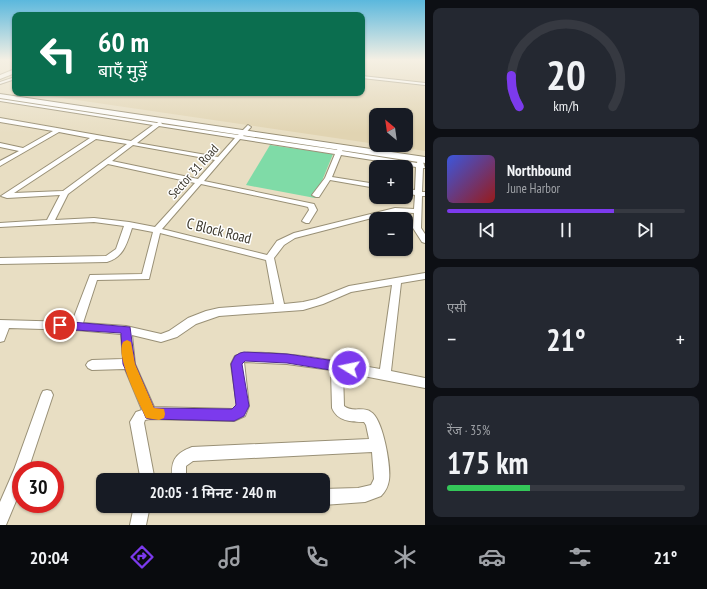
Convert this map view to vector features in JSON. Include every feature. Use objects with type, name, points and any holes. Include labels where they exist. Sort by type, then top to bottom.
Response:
[{"type":"main road","points":[[0,92],[12,94]]},
{"type":"main road","points":[[0,92],[12,94]]},
{"type":"main road","points":[[21,96],[160,122],[244,132],[340,150],[423,161]]},
{"type":"main road","points":[[24,96],[423,161]]},
{"type":"street","points":[[0,100],[160,122]]},
{"type":"street","points":[[0,120],[220,159]]},
{"type":"street","points":[[50,222],[65,193],[160,122]]},
{"type":"street","points":[[0,164],[57,130]]},
{"type":"street","name":"Sector 31 Road","points":[[156,230],[244,132]]},
{"type":"street","points":[[3,196],[95,137]]},
{"type":"street","points":[[0,146],[24,150]]},
{"type":"street","points":[[316,195],[328,178],[340,150]]},
{"type":"street","points":[[423,161],[422,194],[418,211],[417,228],[425,240]]},
{"type":"street","points":[[106,162],[306,204],[311,206],[313,210],[306,221]]},
{"type":"street","points":[[328,178],[369,185]]},
{"type":"street","points":[[3,196],[65,193]]},
{"type":"street","points":[[280,308],[270,258],[275,247],[285,238],[394,210],[418,211]]},
{"type":"street","name":"C Block Road","points":[[0,225],[94,220],[129,224],[270,258]]},
{"type":"street","points":[[0,261],[107,259],[120,252],[129,224]]},
{"type":"street","points":[[76,326],[93,277],[146,277],[156,230]]},
{"type":"street","points":[[0,324],[76,326],[126,330],[162,338],[173,334],[192,321],[206,315],[219,312],[303,306],[319,302],[349,288],[425,276]]},
{"type":"street","points":[[385,375],[397,280]]},
{"type":"street","points":[[0,324],[4,326],[4,330],[0,338]]},
{"type":"street","points":[[126,330],[129,364],[150,414]]},
{"type":"street","points":[[148,473],[137,422],[141,416],[150,414],[234,415],[240,412],[243,406],[236,364],[239,359],[244,356],[287,359],[337,366],[425,383]]},
{"type":"street","points":[[92,365],[129,364]]},
{"type":"street","points":[[330,496],[370,493],[378,490],[382,482],[381,463],[370,418],[367,416],[344,414],[340,412],[338,408],[337,366]]},
{"type":"street","points":[[24,461],[47,395]]},
{"type":"street","points":[[178,473],[178,466],[182,458],[192,454],[377,445]]},
{"type":"street","points":[[0,521],[12,492]]},
{"type":"street","points":[[138,525],[141,513]]},
{"type":"shaded area","points":[[365,84],[425,84],[425,151],[413,149],[413,108],[369,108],[369,143],[49,96],[365,96]]},
{"type":"green space","points":[[270,145],[333,154],[315,198],[246,185]]},
{"type":"slow traffic","points":[[127,345],[129,364],[150,414],[159,414]]},
{"type":"route","points":[[60,325],[126,330],[129,364],[150,414],[234,415],[240,412],[243,406],[236,364],[239,359],[244,356],[287,359],[349,368]]}]
